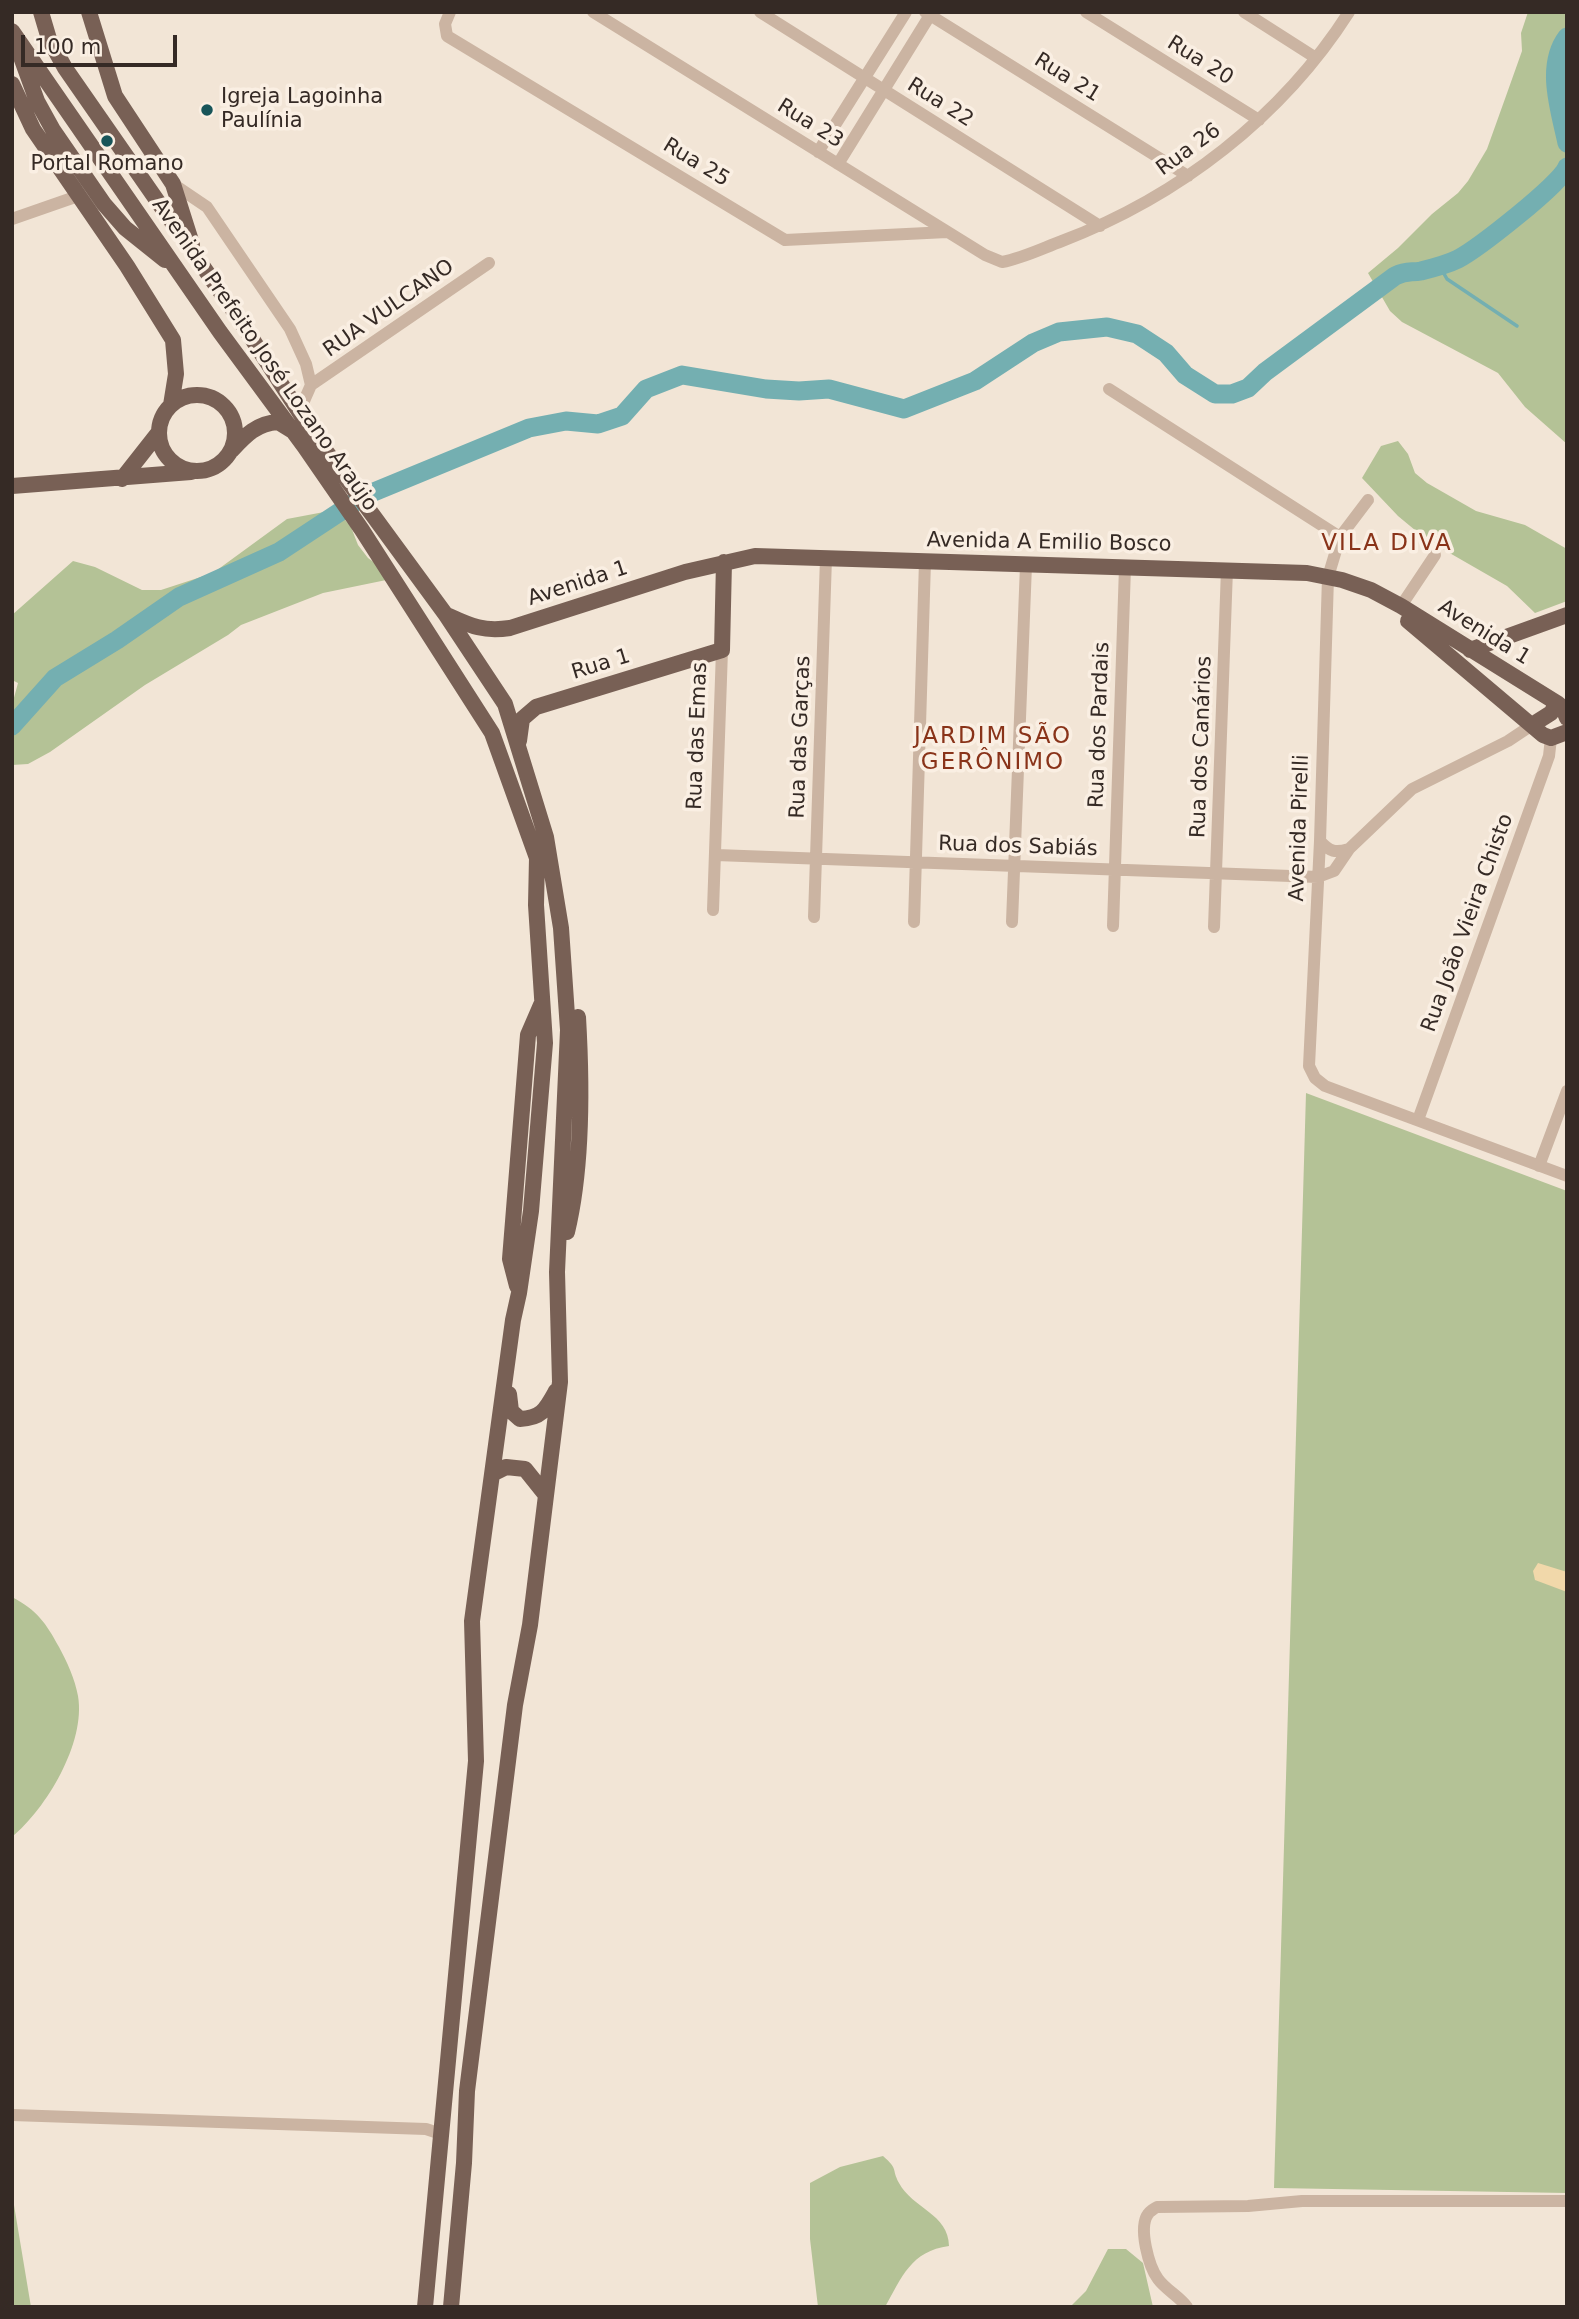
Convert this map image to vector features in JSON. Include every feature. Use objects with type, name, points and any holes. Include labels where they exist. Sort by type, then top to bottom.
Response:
[{"type":"main road","name":"Avenida Prefeito José Lozano Araújo","points":[[41,12],[49,39],[65,68],[314,435],[446,615],[505,704],[546,837],[561,928],[568,1030],[557,1272],[560,1382],[530,1625],[515,1705],[467,2091],[464,2163],[451,2307]]},
{"type":"main road","points":[[89,12],[118,104],[173,184],[195,256]]},
{"type":"main road","name":"Avenida Prefeito José Lozano Araújo","points":[[13,32],[178,272],[362,530],[492,733],[537,858],[536,905],[545,1042],[531,1211],[513,1320],[472,1620],[476,1761],[425,2307]]},
{"type":"main road","points":[[13,32],[25,74],[52,130],[118,220],[178,272]]},
{"type":"main road","points":[[12,84],[33,130],[127,266],[173,340],[176,374],[171,405]]},
{"type":"main road","points":[[122,479],[159,432],[165,413],[171,405],[188,396],[208,396],[225,406],[234,424],[235,433],[230,452]]},
{"type":"main road","points":[[12,486],[196,471],[216,466],[248,433],[260,426],[278,422],[292,430]]},
{"type":"main road","points":[[159,432],[164,451],[170,459],[178,466],[196,471]]},
{"type":"main road","name":"Avenida A Emilio Bosco","points":[[724,562],[755,556],[1227,569],[1307,573],[1371,590]]},
{"type":"main road","name":"Avenida 1","points":[[446,615],[473,628],[491,631],[510,628],[724,562]]},
{"type":"main road","name":"Rua das Emas","points":[[722,650],[724,562]]},
{"type":"main road","points":[[1371,590],[1542,735],[1551,738],[1567,732]]},
{"type":"main road","name":"Avenida 1","points":[[1371,590],[1557,703],[1563,708],[1567,718]]},
{"type":"main road","points":[[1470,650],[1567,615]]},
{"type":"main road","name":"Rua 1","points":[[518,747],[522,719],[536,707],[722,650]]},
{"type":"main road","points":[[1532,725],[1551,713],[1557,703]]},
{"type":"main road","points":[[505,1385],[511,1410],[520,1419],[533,1418],[546,1409],[560,1382]]},
{"type":"main road","points":[[492,1474],[506,1467],[525,1469],[545,1494]]},
{"type":"street","name":"Rua 25","points":[[450,12],[445,24],[447,36],[785,240],[947,232]]},
{"type":"street","name":"Rua 23","points":[[593,12],[994,260],[1010,260]]},
{"type":"street","name":"Rua 22","points":[[760,12],[1100,226]]},
{"type":"street","points":[[818,152],[906,12]]},
{"type":"street","name":"Rua 20","points":[[1086,12],[1259,120]]},
{"type":"street","points":[[1244,12],[1316,58]]},
{"type":"street","name":"Rua 26","points":[[1010,260],[1100,226],[1158,196],[1188,176],[1259,120],[1316,58],[1349,12]]},
{"type":"street","points":[[838,164],[929,13]]},
{"type":"street","name":"Rua 21","points":[[929,13],[1188,176]]},
{"type":"street","points":[[173,184],[207,207],[290,329],[306,364],[311,385],[299,410]]},
{"type":"street","points":[[12,219],[78,196]]},
{"type":"street","name":"RUA VULCANO","points":[[311,385],[489,263]]},
{"type":"street","points":[[1110,389],[1340,537],[1368,500]]},
{"type":"street","name":"Avenida Pirelli","points":[[1340,537],[1328,577],[1321,841],[1308,1059],[1315,1078],[1325,1086],[1418,1120]]},
{"type":"street","points":[[1401,606],[1434,555]]},
{"type":"street","name":"Rua das Garças","points":[[814,916],[826,558]]},
{"type":"street","points":[[914,922],[925,561]]},
{"type":"street","points":[[1012,922],[1026,565]]},
{"type":"street","name":"Rua dos Pardais","points":[[1113,926],[1125,567]]},
{"type":"street","name":"Rua dos Canários","points":[[1214,927],[1227,569]]},
{"type":"street","name":"Rua das Emas","points":[[713,911],[722,650]]},
{"type":"street","points":[[1318,877],[1334,871],[1349,849],[1412,789],[1508,741],[1532,725]]},
{"type":"street","name":"Rua João Vieira Chisto","points":[[1418,1120],[1549,756],[1551,738]]},
{"type":"street","points":[[1321,841],[1328,850],[1336,853],[1349,849]]},
{"type":"street","name":"Rua dos Sabiás","points":[[716,855],[1318,877]]},
{"type":"street","points":[[1539,1166],[1567,1091]]},
{"type":"street","points":[[1418,1120],[1567,1176]]},
{"type":"street","points":[[12,2115],[426,2129],[441,2134]]},
{"type":"street","points":[[1187,2307],[1158,2279],[1148,2259],[1145,2244],[1146,2219],[1148,2213],[1157,2207],[1248,2206],[1302,2201],[1567,2201]]},
{"type":"green space","points":[[1528,12],[1567,12],[1567,444],[1525,407],[1498,373],[1402,322],[1390,311],[1368,273],[1468,181],[1487,149],[1522,51],[1521,33]]},
{"type":"green space","points":[[1398,441],[1408,454],[1415,473],[1427,483],[1476,511],[1525,525],[1567,549],[1567,601],[1535,613],[1507,586],[1427,540],[1398,516],[1362,478],[1381,446]]},
{"type":"green space","points":[[324,512],[340,514],[351,527],[358,545],[368,558],[396,578],[323,593],[241,625],[145,685],[50,752],[28,764],[12,765],[12,705],[18,683],[12,680],[12,615],[73,561],[95,567],[142,590],[161,590],[213,573],[287,519]]},
{"type":"green space","points":[[1306,1093],[1567,1191],[1567,2193],[1274,2188]]},
{"type":"green space","points":[[12,1597],[34,1612],[54,1638],[75,1683],[79,1714],[70,1754],[61,1774],[38,1810],[12,1837]]},
{"type":"green space","points":[[883,2156],[893,2167],[905,2192],[943,2226],[949,2246],[925,2253],[909,2267],[885,2307],[818,2307],[810,2239],[810,2183],[840,2167]]},
{"type":"green space","points":[[12,2193],[31,2307],[12,2307]]},
{"type":"green space","points":[[1108,2249],[1126,2249],[1143,2263],[1153,2307],[1070,2307],[1086,2291]]},
{"type":"sand","points":[[1538,1563],[1567,1572],[1567,1592],[1535,1580],[1533,1571]]},
{"type":"waterway","points":[[1567,37],[1560,49],[1555,75],[1567,143]]},
{"type":"waterway","points":[[12,726],[55,678],[179,597],[279,552],[364,496],[529,428],[566,421],[598,424],[622,416],[646,389],[682,375],[766,389],[829,389],[904,409],[975,381],[1033,343],[1059,332],[1107,327],[1137,334],[1166,353],[1185,375],[1215,394],[1232,394],[1248,388],[1265,372],[1395,276],[1440,266],[1468,253],[1535,201],[1567,167]]},
{"type":"waterway","points":[[1439,265],[1447,279],[1517,326]]},
{"type":"place","name":"Igreja Lagoinha Paulínia","points":[[207,110]]},
{"type":"place","name":"Portal Romano","points":[[107,141]]},
{"type":"district","name":"VILA DIVA","points":[[1387,544]]},
{"type":"district","name":"JARDIM SÃO GERÔNIMO","points":[[993,750]]}]
